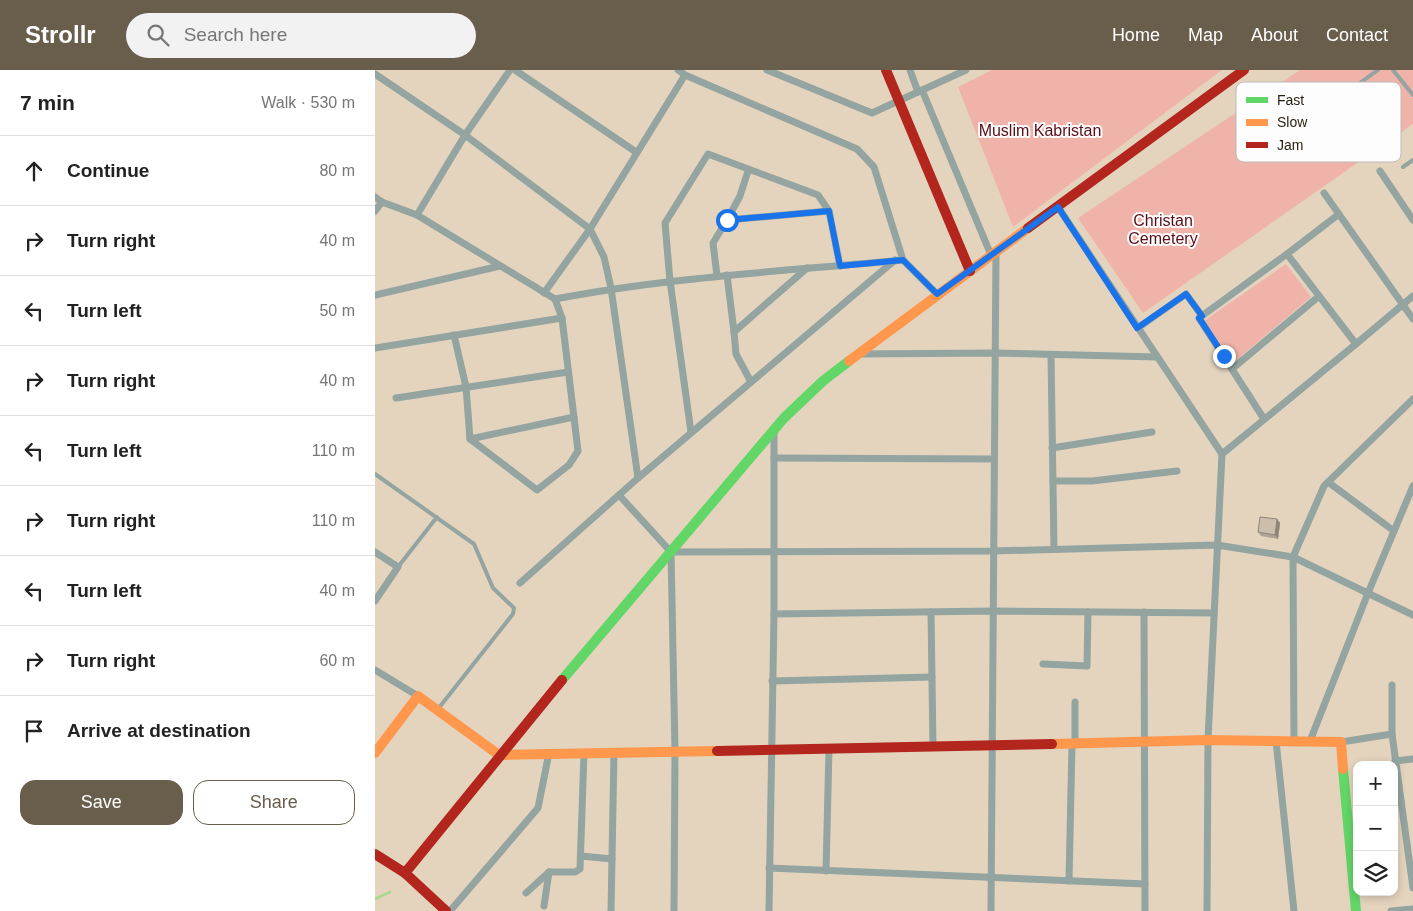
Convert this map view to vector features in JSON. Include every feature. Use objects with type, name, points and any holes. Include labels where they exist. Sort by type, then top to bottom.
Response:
[{"type":"street","points":[[417,215],[465,135],[511,70]]},
{"type":"street","points":[[515,70],[636,152]]},
{"type":"street","points":[[678,70],[685,75],[857,149],[874,167],[903,260],[937,294]]},
{"type":"street","points":[[767,70],[873,113],[966,70]]},
{"type":"street","points":[[886,70],[969,271]]},
{"type":"street","points":[[909,70],[994,254],[991,911]]},
{"type":"street","points":[[405,873],[499,754],[774,430],[823,381],[937,294],[1244,70]]},
{"type":"street","points":[[375,74],[465,135],[590,229],[604,257],[611,288],[638,478]]},
{"type":"street","points":[[545,293],[590,229],[685,75]]},
{"type":"street","points":[[691,432],[670,281],[665,223],[708,154],[748,171],[818,195],[829,211],[840,266]]},
{"type":"street","points":[[717,276],[713,243],[740,196],[748,171]]},
{"type":"street","points":[[1380,171],[1413,220]]},
{"type":"street","points":[[1324,192],[1413,319]]},
{"type":"street","points":[[375,197],[382,202],[417,215],[555,299],[562,318],[578,451],[569,465],[537,490],[470,439],[466,387],[454,335]]},
{"type":"street","points":[[375,211],[382,202]]},
{"type":"street","points":[[1058,207],[1222,454],[1208,740],[1207,911]]},
{"type":"street","points":[[727,220],[829,211]]},
{"type":"street","points":[[1264,419],[1199,318],[1339,214]]},
{"type":"street","points":[[1287,254],[1355,344]]},
{"type":"street","points":[[520,583],[691,432],[895,260]]},
{"type":"street","points":[[555,299],[611,288],[670,281],[903,260]]},
{"type":"street","points":[[375,295],[500,266]]},
{"type":"street","points":[[733,332],[807,268]]},
{"type":"street","points":[[727,275],[736,354],[751,382]]},
{"type":"street","points":[[1137,328],[1186,294],[1202,316]]},
{"type":"street","points":[[1222,454],[1413,296]]},
{"type":"street","points":[[1232,369],[1318,297]]},
{"type":"street","points":[[375,348],[562,318]]},
{"type":"street","points":[[859,354],[995,353],[1157,357]]},
{"type":"street","points":[[1051,355],[1054,550]]},
{"type":"street","points":[[396,398],[568,372]]},
{"type":"street","points":[[1294,741],[1293,557],[1327,482],[1413,399]]},
{"type":"street","points":[[470,439],[574,417]]},
{"type":"street","points":[[769,911],[770,750],[775,552],[774,430]]},
{"type":"street","points":[[1052,448],[1152,432]]},
{"type":"street","points":[[774,458],[994,459]]},
{"type":"street","points":[[1053,481],[1092,481],[1177,470]]},
{"type":"street","points":[[1327,482],[1394,531]]},
{"type":"street","points":[[1311,741],[1368,593],[1413,486]]},
{"type":"street","points":[[619,495],[671,552],[675,751],[674,911]]},
{"type":"street","points":[[671,552],[993,551],[1217,544],[1293,557],[1413,614]]},
{"type":"street","points":[[375,552],[398,567],[375,601]]},
{"type":"street","points":[[774,614],[992,611],[1214,613]]},
{"type":"street","points":[[931,612],[933,747]]},
{"type":"street","points":[[1043,664],[1087,666],[1088,612]]},
{"type":"street","points":[[1144,612],[1145,911]]},
{"type":"street","points":[[375,670],[418,696],[499,754],[991,746],[1208,740],[1341,742],[1392,734]]},
{"type":"street","points":[[772,681],[932,677]]},
{"type":"street","points":[[1392,685],[1392,734],[1395,761],[1413,759]]},
{"type":"street","points":[[375,754],[418,696]]},
{"type":"street","points":[[1069,881],[1075,702]]},
{"type":"street","points":[[1276,741],[1294,911]]},
{"type":"street","points":[[1341,742],[1356,911]]},
{"type":"street","points":[[826,871],[829,749]]},
{"type":"street","points":[[611,911],[614,752]]},
{"type":"street","points":[[450,911],[539,808],[549,753]]},
{"type":"street","points":[[526,893],[549,872],[579,871],[584,753]]},
{"type":"street","points":[[1398,782],[1413,888]]},
{"type":"street","points":[[375,854],[405,873],[446,911]]},
{"type":"street","points":[[581,856],[612,859]]},
{"type":"street","points":[[769,868],[991,879],[1145,884]]},
{"type":"street","points":[[544,906],[549,872]]},
{"type":"street","points":[[1391,911],[1413,909]]},
{"type":"lane","points":[[1361,82],[1378,70]]},
{"type":"lane","points":[[1393,70],[1413,95]]},
{"type":"lane","points":[[1403,167],[1413,160]]},
{"type":"lane","points":[[375,474],[474,544],[493,588],[514,608],[513,614],[437,710]]},
{"type":"lane","points":[[398,567],[437,517]]},
{"type":"green space","name":"Muslim Kabristan","points":[[992,70],[1222,70],[1013,227],[958,87]]},
{"type":"green space","name":"Christan Cemetery","points":[[1300,70],[1413,70],[1413,124],[1401,132],[1401,82],[1282,82]]},
{"type":"green space","name":"Christan Cemetery","points":[[1236,113],[1236,162],[1359,162],[1143,313],[1078,218]]},
{"type":"green space","points":[[1286,264],[1311,297],[1234,362],[1204,321]]},
{"type":"building","points":[[1260,517],[1277,519],[1275,535],[1258,532]]},
{"type":"waterway","points":[[375,899],[390,892]]},
{"type":"traffic: fast","points":[[562,680],[784,418],[823,381],[849,361]]},
{"type":"traffic: fast","points":[[1343,769],[1356,911]]},
{"type":"traffic: slow","points":[[849,361],[1028,228]]},
{"type":"traffic: slow","points":[[375,753],[418,696],[499,755],[717,751]]},
{"type":"traffic: slow","points":[[1052,744],[1208,740],[1341,742],[1343,769]]},
{"type":"traffic: jam","points":[[886,70],[970,271]]},
{"type":"traffic: jam","points":[[1028,228],[1244,70]]},
{"type":"traffic: jam","points":[[405,873],[562,680]]},
{"type":"traffic: jam","points":[[717,751],[1052,744]]},
{"type":"traffic: jam","points":[[375,854],[405,873],[446,911]]},
{"type":"route","points":[[727,220],[829,211],[840,266],[903,260],[937,294],[1058,207],[1137,328],[1186,294],[1202,316],[1199,318],[1224,356]]}]
